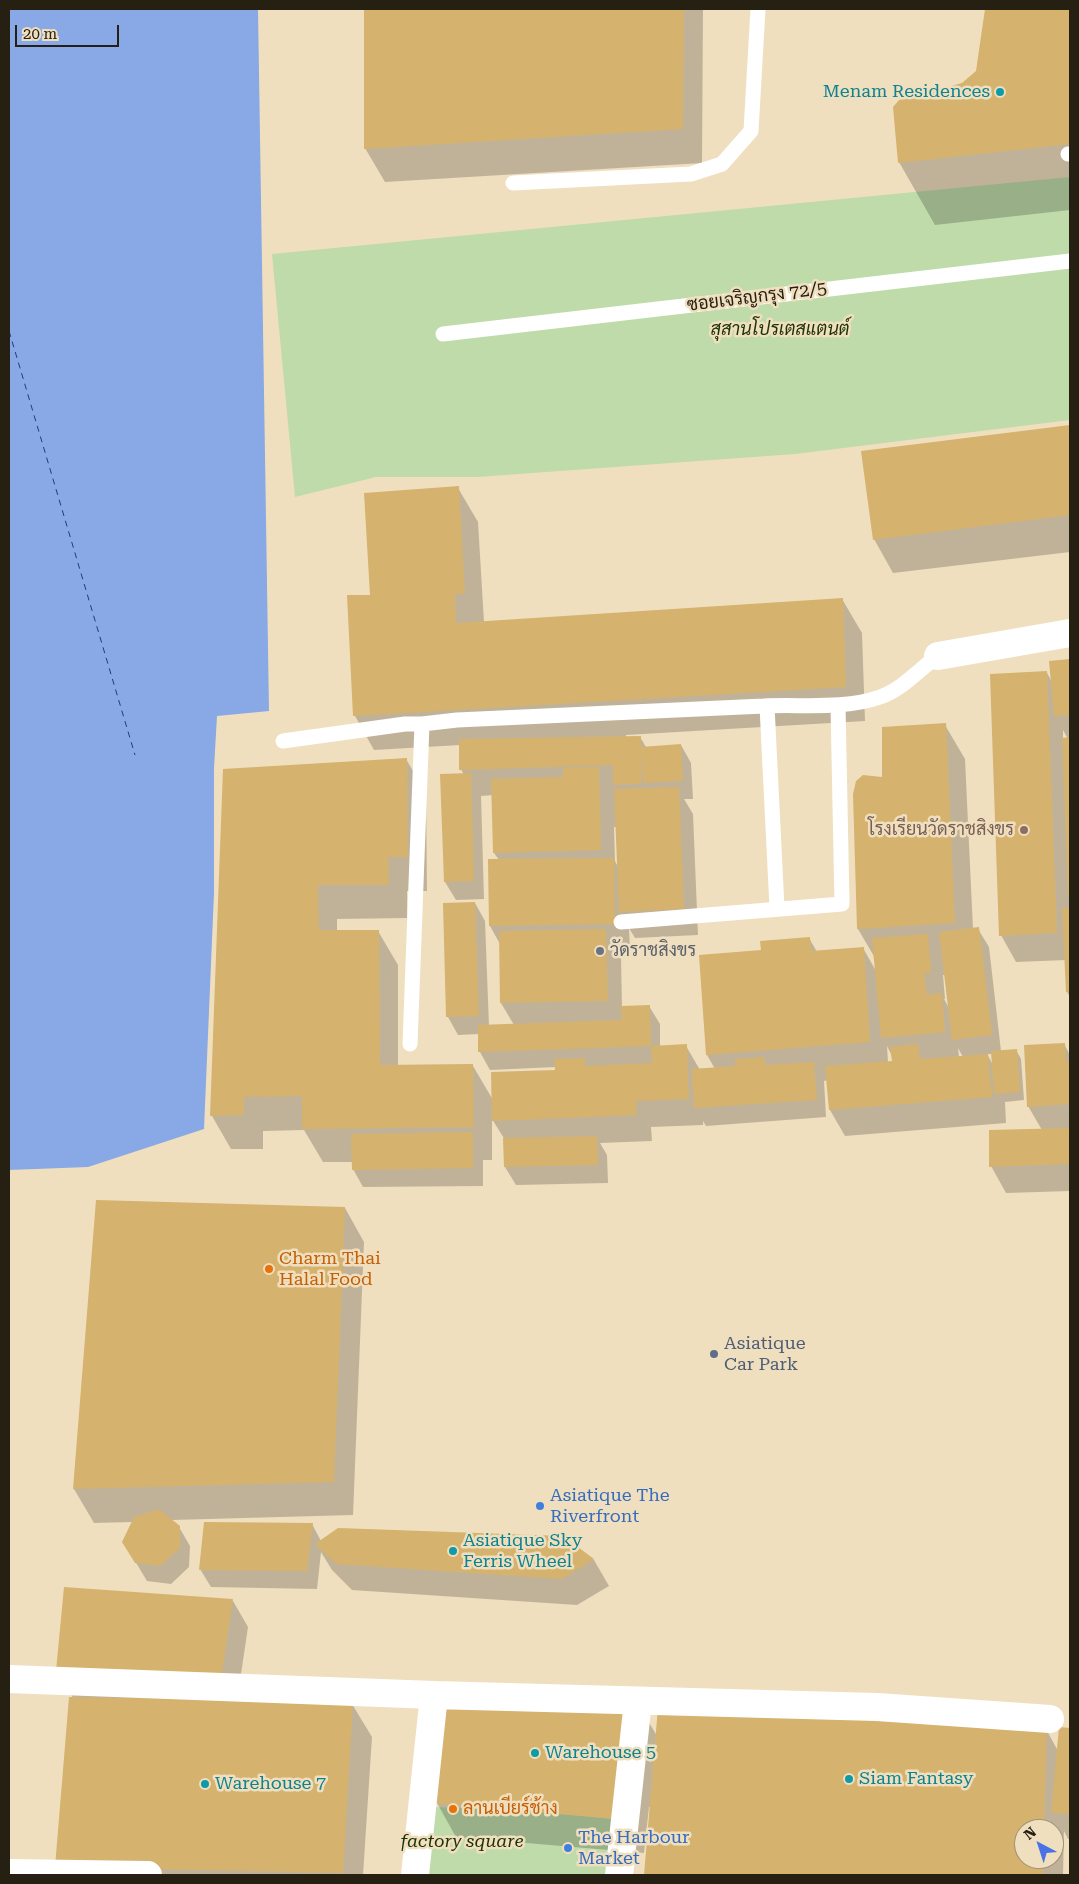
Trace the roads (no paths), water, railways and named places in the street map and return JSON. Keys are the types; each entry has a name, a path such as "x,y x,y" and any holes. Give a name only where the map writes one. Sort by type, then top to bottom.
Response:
{"street":[{"path":"938,656 1070,633"},
{"path":"9,1679 434,1696 877,1707 1050,1719"},
{"path":"415,1875 434,1696"},
{"path":"619,1875 638,1701"},
{"path":"9,1873 148,1875"}],"lane":[{"path":"513,183 691,174 722,164 751,131 758,9"},
{"name":"ซอยเจริญกรุง 72/5","path":"443,334 1070,261"},
{"path":"283,741 405,724 458,720 767,706 838,706 879,698 900,688 920,668 938,656"},
{"path":"767,706 777,908"},
{"path":"621,922 777,908 840,905 843,902 838,706"},
{"path":"410,1044 422,724"}],"water":[{"path":"9,9 258,9 269,711 217,716 214,768 214,893 204,1129 88,1167 9,1170"}],"place":[{"name":"Menam Residences","path":"1000,92"},
{"name":"โรงเรียนวัดราชสิงขร","path":"1024,830"},
{"name":"วัดราชสิงขร","path":"600,951"},
{"name":"Charm Thai Halal Food","path":"269,1269"},
{"name":"Asiatique Car Park","path":"714,1354"},
{"name":"Asiatique The Riverfront","path":"540,1506"},
{"name":"Asiatique Sky Ferris Wheel","path":"453,1551"},
{"name":"Warehouse 5","path":"535,1753"},
{"name":"Siam Fantasy","path":"849,1779"},
{"name":"Warehouse 7","path":"205,1784"},
{"name":"ลานเบียร์ช้าง","path":"453,1809"},
{"name":"The Harbour Market","path":"568,1848"}],"park label":[{"name":"สุสานโปรเตสแตนต์","path":"780,330"},
{"name":"factory square","path":"462,1842"}]}
